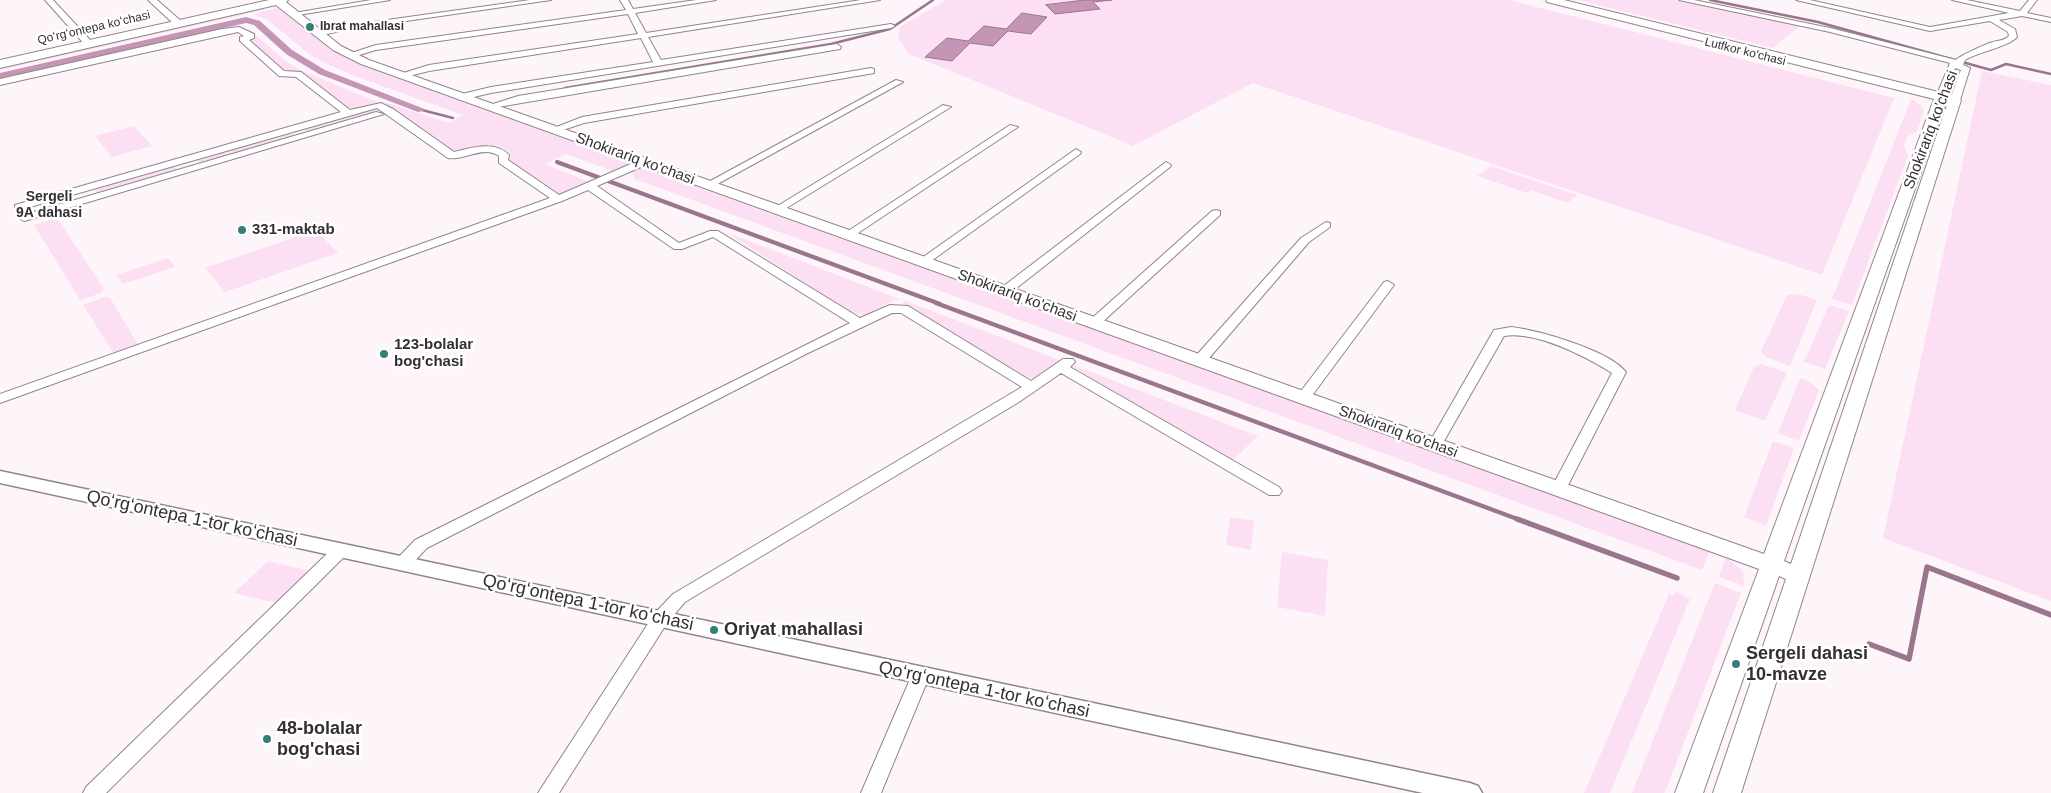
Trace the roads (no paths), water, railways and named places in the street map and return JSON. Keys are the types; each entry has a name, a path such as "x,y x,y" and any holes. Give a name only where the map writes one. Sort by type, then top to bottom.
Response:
{"main road":[{"name":"Lutfkor ko'chasi","path":"1536,0 1947,101"},
{"name":"Lutfkor ko'chasi","path":"1551,0 1947,101"},
{"name":"Qoʻrgʻontepa koʻchasi","path":"0,62 177,22 284,4"},
{"name":"Shokirariq ko'chasi","path":"284,4 322,33 353,53 405,74 1801,569"},
{"name":"Shokirariq ko'chasi","path":"466,96 498,104 644,162 712,183"},
{"name":"Shokirariq ko'chasi","path":"1689,793 1773,559 1947,101"},
{"name":"Shokirariq ko'chasi","path":"1727,793 1801,569 1947,101"}],"street":[{"path":"49,0 88,42"},
{"path":"152,0 177,22"},
{"path":"284,4 386,0"},
{"path":"322,33 548,0"},
{"path":"624,0 658,63"},
{"path":"353,53 712,0"},
{"path":"405,74 429,68 876,0"},
{"path":"1683,0 1830,30 1959,65 1966,56 2007,42 2013,37 2012,31 1991,18"},
{"path":"1800,0 1930,29 2022,14 2033,0"},
{"path":"1956,0 2051,20"},
{"path":"466,96 891,26"},
{"path":"0,82 222,31 239,29 251,36 243,39 282,74 298,74 348,113"},
{"path":"498,104 518,99 838,47"},
{"name":"Shokirariq ko'chasi","path":"1952,65 1966,68 1947,101 1952,65"},
{"path":"558,129 582,120 871,71"},
{"path":"712,183 898,82"},
{"path":"19,207 378,105 390,111 452,156 491,149 502,152 504,155 503,161 558,199"},
{"path":"780,207 946,107"},
{"path":"24,218 390,111"},
{"path":"851,233 1013,127"},
{"path":"927,260 1076,152"},
{"path":"0,399 558,199 595,185 644,162"},
{"path":"1008,288 1166,165"},
{"path":"595,185 678,247 718,232 858,323"},
{"path":"1098,320 1216,214"},
{"path":"1202,357 1305,240 1326,225"},
{"path":"1306,394 1388,285"},
{"path":"400,564 422,544 858,323 890,309 904,309 1032,387"},
{"path":"1438,441 1499,334 1512,331 1525,332 1550,340 1608,364 1619,372 1561,484"},
{"path":"548,793 661,618 679,598 1032,387 1065,365 1274,491"},
{"name":"Qoʻrgʻontepa 1-tor koʻchasi","path":"0,477 400,564 661,618 920,677 1470,793"},
{"path":"93,793 340,551"},
{"path":"871,793 920,677"}],"waterway":[{"path":"565,88 831,44 890,29 933,0"},
{"path":"1710,0 1818,22 1991,70 2006,64 2051,74"},
{"path":"0,76 246,20 257,23 289,52 322,72 422,110"},
{"path":"422,110 453,118"},
{"path":"557,162 940,304"},
{"path":"936,303 1520,520"},
{"path":"1517,519 1677,578"},
{"path":"1869,644 1909,659 1927,567 2051,615"}],"place":[{"name":"Ibrat mahallasi","path":"310,27"},
{"name":"331-maktab","path":"242,230"},
{"name":"123-bolalar bog'chasi","path":"384,354"},
{"name":"Oriyat mahallasi","path":"714,630"},
{"name":"Sergeli dahasi 10-mavze","path":"1736,664"},
{"name":"48-bolalar bog'chasi","path":"267,739"}],"district":[{"name":"Sergeli 9A dahasi","path":"49,206"}]}
